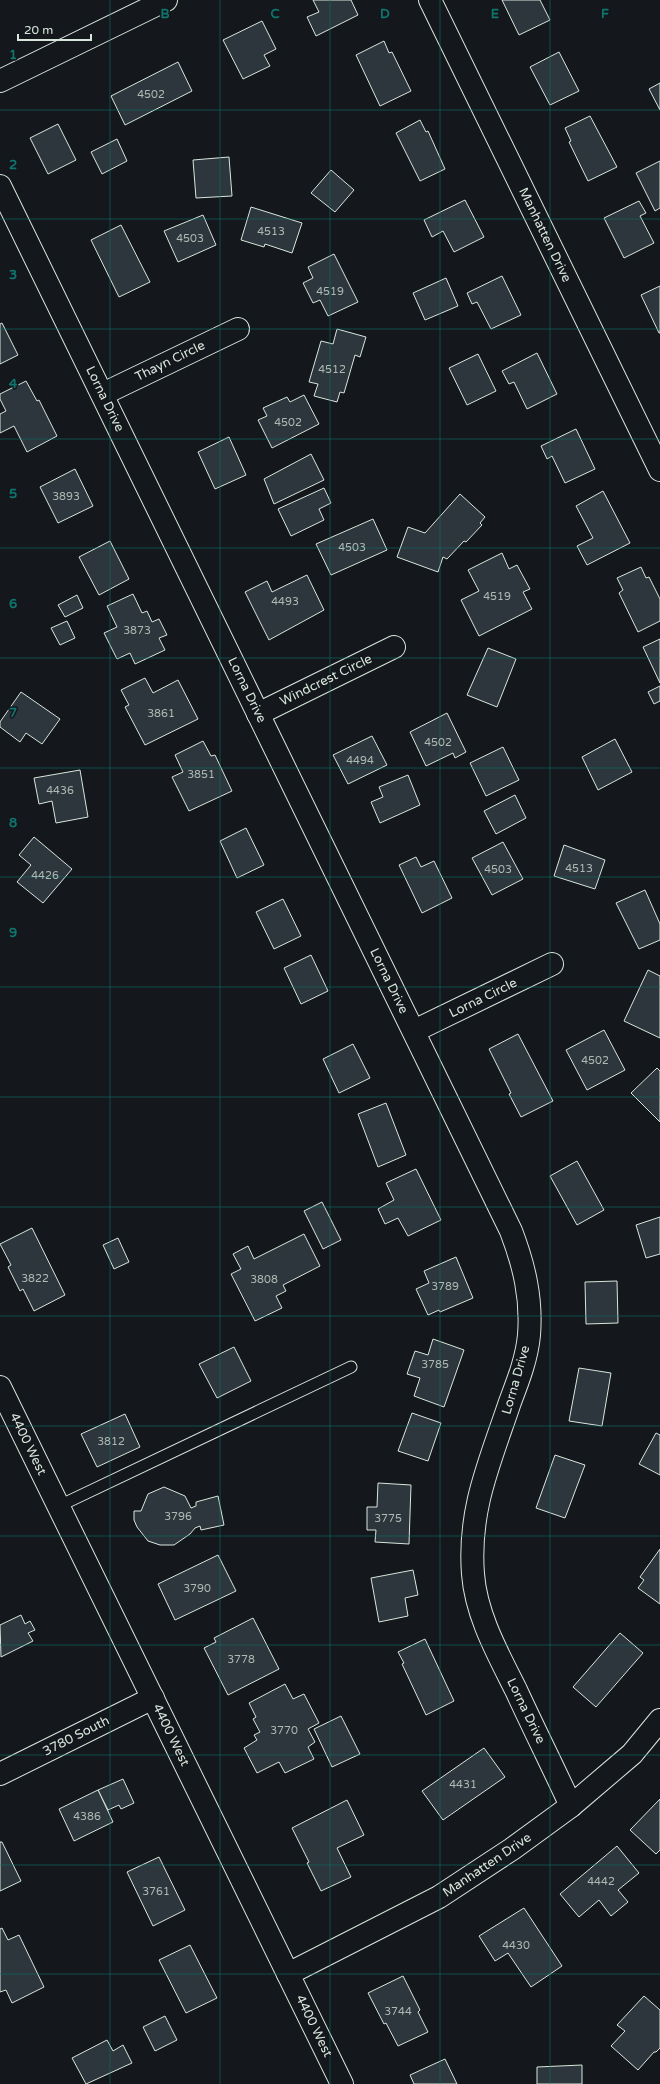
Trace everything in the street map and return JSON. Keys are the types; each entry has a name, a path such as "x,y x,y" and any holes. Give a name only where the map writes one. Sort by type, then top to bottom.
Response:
{"street":[{"path":"0,81 166,0"},
{"name":"Manhatten Drive","path":"430,0 660,470"},
{"name":"Lorna Drive","path":"0,186 512,1230 523,1263 529,1300 528,1336 520,1375 479,1495 473,1526 473,1574 479,1607 491,1639 571,1806"},
{"name":"Thayn Circle","path":"103,394 238,329"},
{"name":"Windcrest Circle","path":"258,714 394,647"},
{"name":"Lorna Circle","path":"414,1031 552,964"},
{"name":"4400 West","path":"0,1387 342,2084"},
{"name":"3780 South","path":"0,1774 153,1698"},
{"name":"Manhatten Drive","path":"288,1974 439,1897 512,1849 571,1806 632,1754 660,1720"}],"lane":[{"path":"59,1506 351,1367"}],"building":[{"path":"313,0 351,0 358,15 316,36 307,17 319,12"},
{"path":"502,0 540,0 550,20 519,35"},
{"path":"262,21 276,49 264,55 270,66 243,79 223,40"},
{"path":"384,41 389,53 392,52 411,91 380,106 356,55"},
{"path":"559,52 579,91 550,105 530,67"},
{"path":"178,62 192,91 125,125 111,96"},
{"path":"660,83 660,110 649,89"},
{"path":"590,116 617,167 588,181 569,142 571,141 565,128"},
{"path":"420,120 426,132 428,131 445,169 420,181 396,133"},
{"path":"58,124 76,160 48,174 30,138"},
{"path":"117,139 127,161 102,174 91,152"},
{"path":"229,157 232,196 196,198 193,160"},
{"path":"660,161 660,208 655,211 636,173"},
{"path":"331,170 354,190 335,212 311,193"},
{"path":"465,200 484,237 454,252 443,231 432,237 424,220"},
{"path":"639,201 646,213 640,216 654,243 624,258 604,218"},
{"path":"251,207 302,223 292,253 265,244 264,247 241,240"},
{"path":"203,215 216,245 178,262 164,231"},
{"path":"121,225 150,282 119,297 91,240"},
{"path":"334,254 358,302 328,316 320,300 313,303 303,283 313,278 308,267"},
{"path":"502,276 521,315 491,329 477,302 472,304 467,293"},
{"path":"446,278 458,306 425,320 413,293"},
{"path":"660,286 660,333 659,333 641,295"},
{"path":"2,323 18,355 0,364 0,324"},
{"path":"337,329 366,337 360,357 355,355 344,393 340,392 337,402 314,396 318,384 309,382 321,341 333,344"},
{"path":"537,353 557,394 527,409 514,382 509,384 502,371"},
{"path":"478,354 496,391 467,405 449,368"},
{"path":"26,381 37,401 39,400 57,436 27,452 14,426 0,433 0,414 6,411 0,399 0,394"},
{"path":"304,395 319,424 272,448 258,420 267,416 263,408 287,397 290,402"},
{"path":"576,429 595,469 565,483 552,456 547,459 541,446"},
{"path":"229,437 246,475 215,489 198,452"},
{"path":"311,454 324,480 274,504 264,479"},
{"path":"75,469 93,506 58,523 40,487"},
{"path":"324,488 331,503 319,509 324,520 291,536 278,509"},
{"path":"603,491 630,543 587,565 577,546 593,538 576,506"},
{"path":"460,494 485,517 480,523 482,525 466,542 464,541 447,559 443,557 438,572 397,557 408,527 425,533"},
{"path":"373,519 387,550 331,575 316,544"},
{"path":"110,541 129,579 99,595 79,557"},
{"path":"502,553 509,569 517,565 530,589 523,592 532,609 479,636 461,600 479,591 468,570"},
{"path":"641,567 646,578 649,577 660,599 660,621 638,632 619,593 623,590 617,578"},
{"path":"307,575 324,610 269,640 245,592 267,581 272,592"},
{"path":"133,594 142,613 147,611 152,622 159,619 167,635 159,638 165,650 135,664 130,653 117,659 104,633 117,627 107,606"},
{"path":"77,595 83,608 65,617 58,605"},
{"path":"67,621 75,638 60,645 51,628"},
{"path":"660,639 660,683 643,647"},
{"path":"488,648 516,659 497,707 467,695"},
{"path":"145,678 153,693 178,680 198,719 145,745 125,707 129,705 121,690"},
{"path":"660,686 660,701 654,704 648,692"},
{"path":"21,692 60,719 42,744 26,733 20,742 0,727 0,722"},
{"path":"447,713 466,752 455,758 453,753 426,766 410,732"},
{"path":"372,736 387,765 348,784 333,755"},
{"path":"615,739 632,772 598,790 582,757"},
{"path":"203,741 211,756 215,755 232,791 189,811 172,777 183,772 175,755"},
{"path":"503,747 519,780 486,796 470,763"},
{"path":"80,770 88,817 56,823 52,801 39,804 34,778"},
{"path":"408,775 420,805 380,823 371,802 383,797 379,787"},
{"path":"515,795 526,818 496,834 484,811"},
{"path":"246,828 264,865 237,878 220,841"},
{"path":"34,837 72,869 43,903 17,882 31,865 19,855"},
{"path":"503,842 523,879 492,895 472,858"},
{"path":"564,845 605,860 595,889 554,876"},
{"path":"416,857 421,867 434,861 452,898 422,913 399,865"},
{"path":"645,890 660,924 660,940 639,949 616,903"},
{"path":"283,899 301,936 274,949 256,912"},
{"path":"311,955 328,991 301,1004 284,968"},
{"path":"648,970 660,976 660,1038 624,1021"},
{"path":"604,1030 625,1070 587,1090 566,1050"},
{"path":"518,1034 553,1101 521,1117 489,1049"},
{"path":"353,1044 370,1078 339,1093 323,1059"},
{"path":"657,1068 660,1071 660,1122 631,1093"},
{"path":"386,1103 406,1155 378,1167 358,1114"},
{"path":"577,1161 604,1210 577,1225 550,1176"},
{"path":"416,1169 441,1220 408,1236 398,1218 385,1224 378,1209 394,1200 386,1183"},
{"path":"322,1202 341,1240 323,1249 304,1211"},
{"path":"660,1217 660,1254 646,1258 636,1225"},
{"path":"32,1228 65,1295 34,1311 23,1289 20,1291 8,1267 11,1265 0,1244"},
{"path":"304,1234 320,1266 283,1285 286,1291 276,1296 282,1308 255,1321 231,1274 241,1269 233,1254 248,1246 254,1259"},
{"path":"118,1238 129,1262 114,1269 103,1245"},
{"path":"456,1257 473,1298 440,1312 439,1310 428,1315 416,1289 429,1283 424,1271"},
{"path":"617,1281 618,1323 586,1324 585,1282"},
{"path":"433,1339 464,1350 444,1407 414,1396 420,1378 407,1374 415,1351 428,1355"},
{"path":"234,1347 251,1381 217,1398 199,1364"},
{"path":"579,1368 611,1373 602,1426 569,1421"},
{"path":"412,1413 441,1423 428,1461 398,1451"},
{"path":"125,1414 140,1447 97,1467 81,1434"},
{"path":"656,1433 660,1435 660,1475 639,1464"},
{"path":"555,1455 585,1465 565,1518 536,1508"},
{"path":"378,1483 411,1485 409,1544 375,1542 376,1530 367,1530 367,1507 377,1507"},
{"path":"164,1487 185,1496 191,1508 196,1506 196,1502 218,1496 224,1525 201,1530 200,1526 195,1528 190,1534 174,1545 160,1545 148,1541 137,1527 134,1520 134,1511 141,1511 148,1494"},
{"path":"660,1549 660,1604 638,1588 644,1580 640,1577"},
{"path":"218,1555 236,1591 175,1620 158,1584"},
{"path":"413,1570 418,1595 405,1598 408,1616 379,1622 371,1578"},
{"path":"21,1615 25,1624 30,1621 35,1630 28,1633 33,1641 1,1657 0,1625"},
{"path":"253,1618 279,1669 228,1695 204,1648 216,1642 214,1638"},
{"path":"620,1633 643,1653 596,1707 573,1687"},
{"path":"425,1639 454,1701 426,1715 402,1664 404,1663 398,1652"},
{"path":"285,1684 293,1699 304,1694 319,1723 308,1729 315,1742 308,1747 314,1759 285,1773 279,1762 257,1773 244,1748 257,1740 254,1735 260,1732 253,1719 256,1717 249,1703"},
{"path":"341,1716 360,1754 332,1767 314,1729"},
{"path":"484,1748 505,1777 443,1820 422,1791"},
{"path":"123,1779 134,1803 121,1809 119,1805 108,1810 98,1790"},
{"path":"98,1790 113,1822 74,1841 59,1809"},
{"path":"660,1799 660,1850 656,1854 630,1830"},
{"path":"347,1800 364,1835 337,1848 351,1877 321,1891 307,1863 309,1862 292,1828"},
{"path":"0,1842 2,1842 21,1881 0,1891"},
{"path":"617,1846 639,1873 618,1890 628,1902 611,1916 599,1900 579,1917 560,1894"},
{"path":"159,1857 185,1910 153,1926 127,1872"},
{"path":"524,1908 562,1966 531,1987 508,1953 495,1961 479,1936"},
{"path":"2,1928 8,1940 19,1935 44,1987 12,2003 6,1990 0,1992 0,1929"},
{"path":"190,1945 217,1998 186,2013 159,1960"},
{"path":"403,1976 420,2010 418,2012 428,2032 398,2046 386,2023 384,2024 368,1993"},
{"path":"644,1996 660,2010 660,2048 654,2052 638,2070 611,2046 625,2031 617,2025"},
{"path":"165,2016 177,2040 155,2051 143,2027"},
{"path":"107,2040 113,2051 123,2045 132,2063 86,2084 72,2058"},
{"path":"445,2059 457,2084 414,2084 410,2075"},
{"path":"582,2065 582,2084 537,2084 537,2067"}]}
